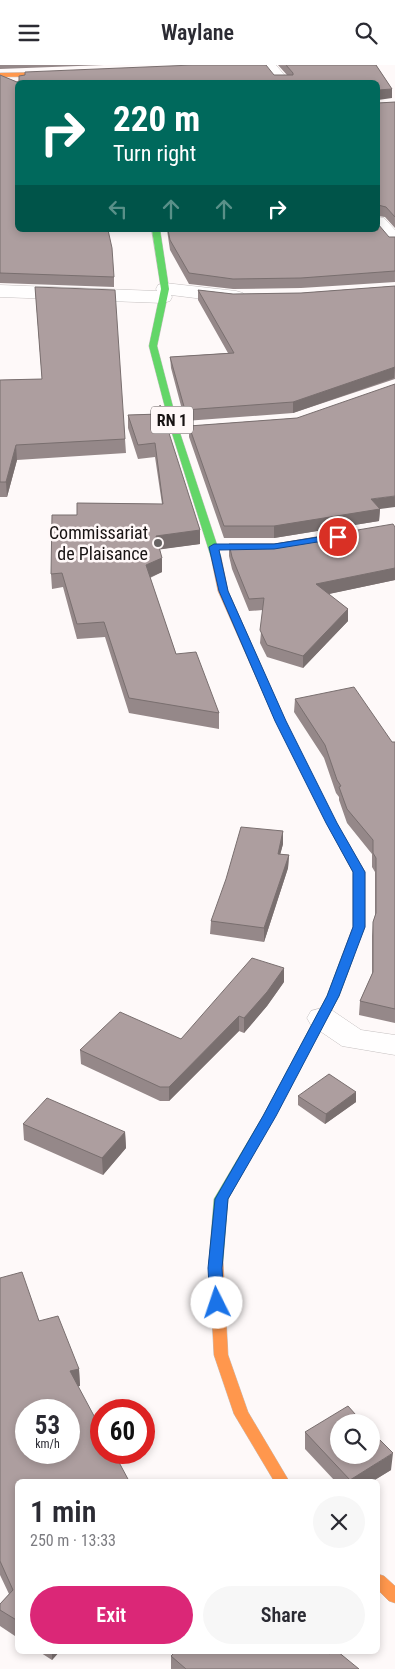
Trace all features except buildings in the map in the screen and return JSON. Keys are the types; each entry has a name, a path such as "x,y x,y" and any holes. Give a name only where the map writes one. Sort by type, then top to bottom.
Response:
{"main road":[{"path":"0,76 74,74"},
{"path":"0,76 15,84"},
{"name":"RN 1","path":"156,232 164,293 153,345 184,429 222,547 223,591 280,721 359,872 359,927 333,996 222,1199 215,1268 221,1355 241,1414 281,1479"},
{"path":"380,1583 395,1596"}],"street":[{"path":"268,65 281,80"},
{"path":"380,223 395,241"},
{"path":"0,291 164,293 252,297"},
{"path":"322,1018 353,1039 395,1045"}],"traffic: fast":[{"path":"156,232 165,289 153,346 175,430 216,557"},
{"path":"216,1261 221,1199 269,1116 333,996 348,956"}],"traffic: slow":[{"path":"0,75 62,74"},
{"path":"216,557 223,591 281,722 332,824 359,872 359,927 348,956"},
{"path":"216,1261 221,1355 241,1414 281,1479"},
{"path":"380,1583 395,1596"}],"place":[{"name":"Commissariat de Plaisance","path":"158,543"}],"route":[{"path":"217,1303 215,1268 222,1199 333,996 359,927 359,872 280,721 223,591 214,547 274,547 338,537"}]}
